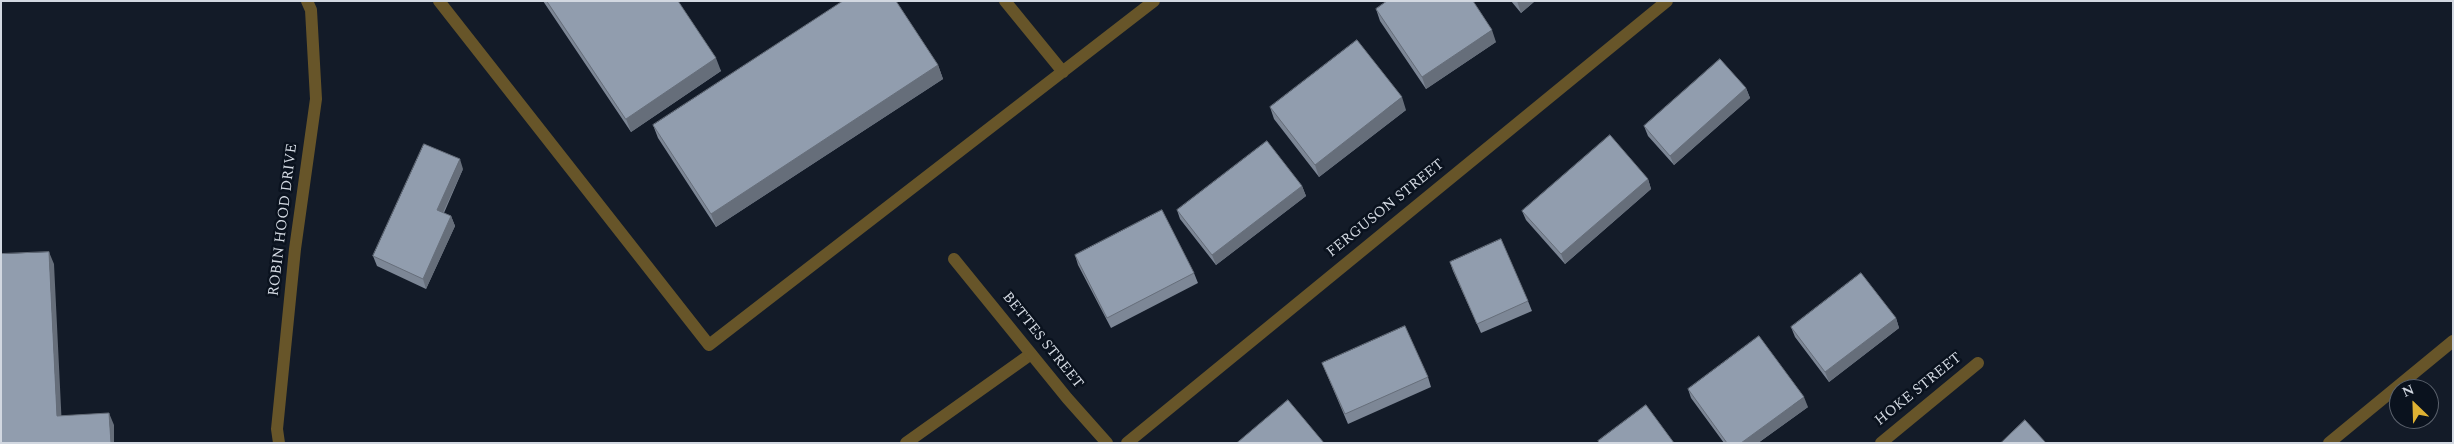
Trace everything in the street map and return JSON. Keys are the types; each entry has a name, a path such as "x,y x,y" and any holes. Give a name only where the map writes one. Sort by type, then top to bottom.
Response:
{"street":[{"name":"ROBIN HOOD DRIVE","path":"278,443 277,429 296,249 316,99 311,10 307,1"},
{"path":"440,1 709,345 1154,1"},
{"path":"1005,1 1062,72"},
{"name":"FERGUSON STREET","path":"1126,443 1667,1"},
{"name":"BETTES STREET","path":"954,259 1107,443"},
{"path":"2330,443 2453,341"},
{"path":"906,443 1032,354"},
{"name":"HOKE STREET","path":"1881,443 1978,363"}],"building":[{"path":"547,1 678,1 716,58 626,119"},
{"path":"843,1 896,1 938,65 711,214 653,125"},
{"path":"1387,1 1473,1 1492,30 1422,77 1376,9"},
{"path":"1357,40 1402,97 1315,165 1270,107"},
{"path":"1720,59 1746,88 1670,156 1644,126"},
{"path":"1610,135 1648,179 1561,254 1522,211"},
{"path":"1267,141 1302,186 1212,255 1177,210"},
{"path":"424,144 460,159 437,210 451,216 423,279 373,256"},
{"path":"1162,210 1194,273 1107,318 1075,255"},
{"path":"1501,239 1528,301 1477,324 1450,262"},
{"path":"49,252 57,416 109,413 111,443 1,443 1,254"},
{"path":"1861,273 1896,318 1825,372 1791,327"},
{"path":"1405,326 1428,377 1345,414 1322,363"},
{"path":"1759,336 1804,397 1741,443 1727,443 1688,389"},
{"path":"1288,400 1324,443 1237,443"},
{"path":"1646,405 1674,443 1600,443 1598,441"},
{"path":"2025,420 2046,443 2001,443"}]}
